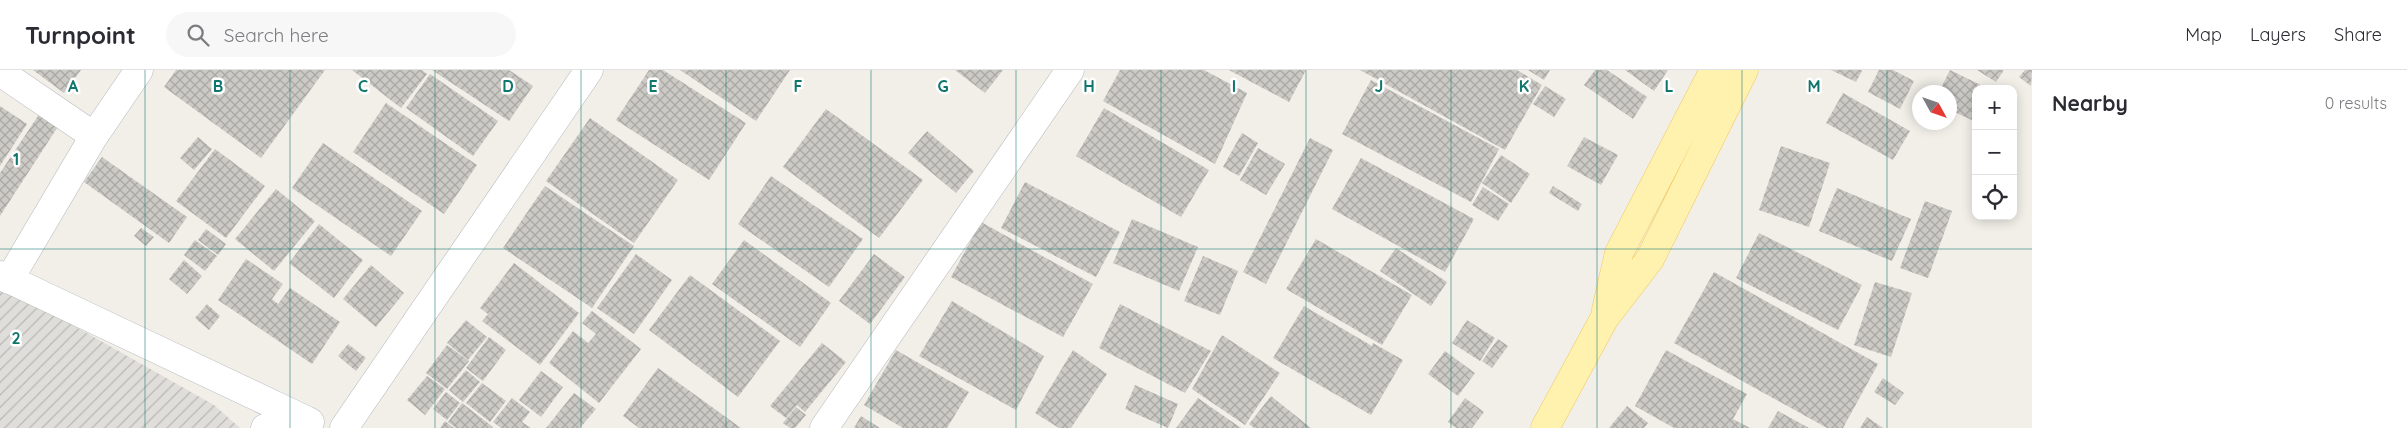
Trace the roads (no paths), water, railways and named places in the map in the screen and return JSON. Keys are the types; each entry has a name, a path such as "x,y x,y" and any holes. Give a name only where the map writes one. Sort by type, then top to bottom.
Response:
{"main road":[{"path":"1604,318 1619,253 1714,70"},
{"path":"1545,428 1604,318 1650,259 1744,70"}],"street":[{"path":"139,70 94,136 4,278 314,424"},
{"path":"344,428 590,70"},
{"path":"824,428 1070,70"},
{"path":"0,72 94,136"},
{"path":"265,428 314,424"}]}
